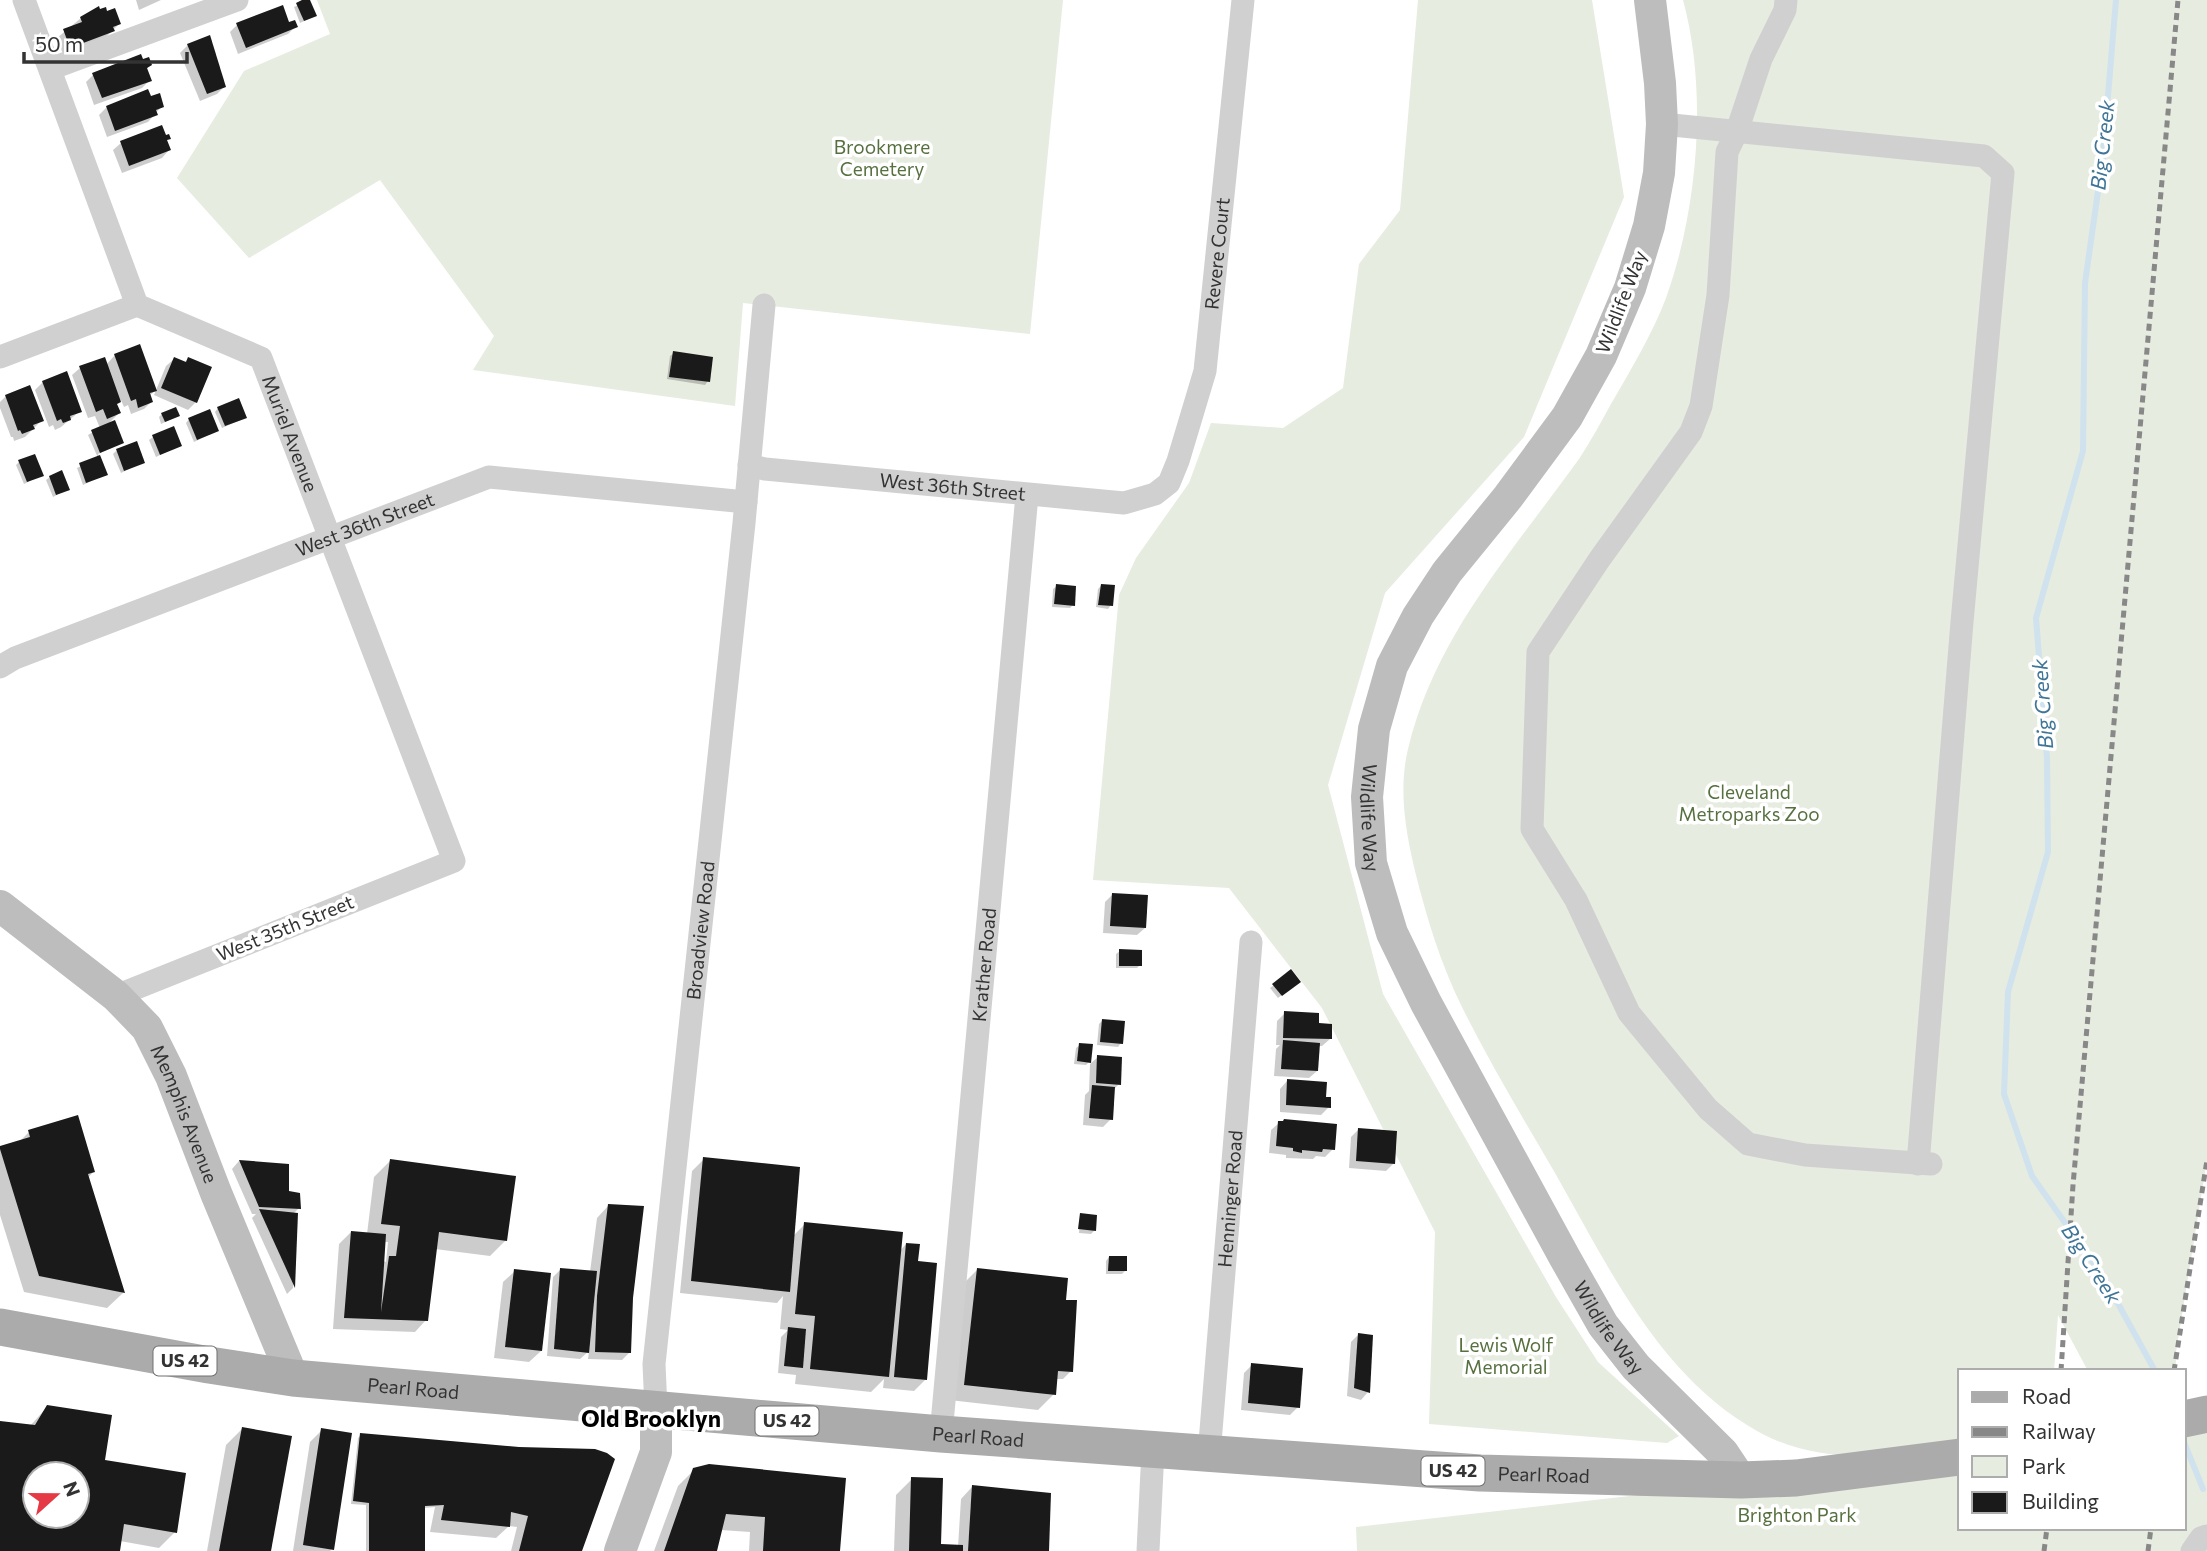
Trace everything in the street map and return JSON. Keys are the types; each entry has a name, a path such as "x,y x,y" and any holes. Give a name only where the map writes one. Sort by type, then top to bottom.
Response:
{"main road":[{"name":"Pearl Road","path":"0,1327 293,1378 1209,1455 1480,1473 1741,1480 1796,1478 1958,1457"},
{"path":"2186,1419 2207,1415"}],"street":[{"path":"0,358 137,305 24,0"},
{"path":"50,69 237,0"},
{"name":"Revere Court","path":"1155,494 1169,483 1178,461 1205,371 1243,0"},
{"name":"Wildlife Way","path":"1650,0 1658,58 1662,124 1659,173 1649,226 1630,288 1601,356 1567,416 1508,497 1447,572 1418,616 1392,666 1374,729 1367,797 1371,863 1392,933 1426,1003 1603,1325 1636,1367 1723,1453 1741,1480"},
{"path":"1662,124 1737,131 1984,156 2003,173 1965,594 1924,1164 1805,1155 1748,1144 1708,1109 1629,1013 1576,900 1532,830 1538,652 1599,560 1691,432 1701,407 1718,295 1727,152 1737,131 1761,59 1785,10 1786,0"},
{"name":"Muriel Avenue","path":"137,305 261,358 454,860"},
{"name":"Broadview Road","path":"620,1551 656,1452 654,1364 746,502 764,305"},
{"name":"West 36th Street","path":"749,465 765,469 1124,503 1155,494"},
{"name":"West 36th Street","path":"0,667 15,658 489,477 746,502"},
{"name":"Krather Road","path":"941,1434 1027,495"},
{"name":"West 35th Street","path":"116,996 454,860"},
{"name":"Memphis Avenue","path":"0,905 116,996 147,1028 171,1076 216,1193 293,1378"},
{"name":"Henninger Road","path":"1209,1455 1251,942"},
{"path":"1148,1551 1153,1450"}],"green space":[{"name":"Brookmere Cemetery","path":"317,0 1063,0 1030,334 743,303 735,406 473,370 494,336 380,180 249,258 177,178 244,71 330,34"},
{"name":"Lewis Wolf Memorial","path":"1418,0 1592,0 1624,197 1524,437 1385,593 1328,785 1383,994 1556,1297 1598,1362 1679,1436 1667,1443 1429,1424 1435,1232 1322,1008 1229,888 1093,880 1119,595 1136,558 1189,483 1211,423 1283,428 1343,388 1359,264 1400,210"},
{"name":"Cleveland Metroparks Zoo","path":"1683,0 2207,0 2207,1160 2176,1352 2176,1369 2087,1369 2058,1315 2054,1369 1958,1369 1958,1446 1877,1455 1825,1453 1799,1448 1773,1439 1747,1425 1714,1402 1686,1374 1636,1312 1614,1278 1472,1026 1447,974 1435,941 1409,844 1404,812 1405,765 1420,708 1437,669 1479,596 1588,445 1641,352 1666,298 1686,227 1696,150 1697,111 1691,35"},
{"name":"Brighton Park","path":"2207,1414 2207,1551 1357,1551 1356,1527 1958,1457 1958,1530 2186,1530 2186,1419"}],"building":[{"path":"310,0 317,16 304,21 296,3"},
{"path":"283,5 289,22 295,20 298,27 246,48 236,23"},
{"path":"99,6 100,9 106,7 107,11 115,8 121,24 113,27 115,31 70,48 63,29 82,22 80,17"},
{"path":"210,35 226,87 207,94 187,44"},
{"path":"141,54 143,59 149,57 152,65 147,68 152,81 102,98 92,73"},
{"path":"148,89 151,96 160,93 164,107 156,110 158,115 115,131 106,106"},
{"path":"162,125 171,139 167,140 171,150 129,166 120,141"},
{"path":"140,344 157,391 150,393 153,402 138,408 136,399 131,401 114,354"},
{"path":"673,351 713,357 710,382 669,377"},
{"path":"105,357 121,402 117,404 121,413 107,419 103,409 96,412 79,366"},
{"path":"174,357 186,362 188,357 212,367 197,403 161,388"},
{"path":"67,371 82,412 70,416 71,420 63,423 61,419 57,421 42,381"},
{"path":"30,385 44,421 33,425 35,429 22,434 18,431 5,395"},
{"path":"239,398 247,418 225,426 217,407"},
{"path":"176,407 180,416 165,422 161,413"},
{"path":"210,409 219,431 197,440 188,418"},
{"path":"115,420 124,443 100,453 91,430"},
{"path":"174,426 182,446 160,455 152,435"},
{"path":"137,441 145,463 124,471 116,449"},
{"path":"35,454 44,476 27,482 18,460"},
{"path":"100,455 108,475 86,483 79,463"},
{"path":"62,470 70,490 56,495 49,476"},
{"path":"1056,584 1076,586 1075,606 1054,604"},
{"path":"1101,584 1115,585 1113,606 1098,605"},
{"path":"1112,893 1148,895 1146,928 1110,926"},
{"path":"1119,949 1142,950 1142,966 1119,966"},
{"path":"1291,969 1301,982 1282,996 1272,984"},
{"path":"1284,1011 1319,1013 1319,1023 1332,1024 1332,1039 1283,1038"},
{"path":"1102,1019 1125,1021 1123,1044 1100,1042"},
{"path":"1283,1040 1320,1043 1318,1071 1281,1069"},
{"path":"1079,1043 1093,1044 1091,1063 1077,1061"},
{"path":"1097,1055 1122,1057 1121,1085 1096,1083"},
{"path":"1287,1079 1327,1082 1326,1097 1331,1097 1331,1108 1286,1105"},
{"path":"1092,1085 1115,1087 1113,1120 1089,1118"},
{"path":"78,1115 95,1172 88,1174 125,1293 39,1276 0,1149 0,1146 30,1137 28,1130"},
{"path":"1284,1119 1337,1124 1335,1150 1302,1150 1302,1153 1293,1151 1293,1148 1276,1146 1278,1121"},
{"path":"1358,1128 1397,1131 1395,1164 1356,1161"},
{"path":"703,1157 800,1167 790,1292 691,1281"},
{"path":"390,1159 516,1176 507,1241 439,1232 428,1321 344,1318 351,1231 386,1234 381,1312 389,1256 396,1256 400,1226 381,1224"},
{"path":"239,1160 289,1164 289,1191 300,1193 301,1209 259,1207"},
{"path":"608,1204 644,1206 633,1298 631,1353 595,1352 597,1296"},
{"path":"259,1209 298,1213 295,1288"},
{"path":"1080,1213 1097,1215 1096,1231 1078,1229"},
{"path":"804,1222 903,1232 889,1377 810,1369 815,1316 795,1314"},
{"path":"906,1243 920,1244 918,1261 937,1263 927,1380 894,1377"},
{"path":"1109,1256 1127,1256 1127,1271 1108,1271"},
{"path":"560,1268 597,1271 589,1353 554,1349"},
{"path":"977,1268 1068,1278 1066,1300 1077,1300 1073,1372 1058,1371 1056,1395 964,1385"},
{"path":"514,1269 551,1273 542,1351 505,1347"},
{"path":"788,1327 806,1329 803,1368 784,1366"},
{"path":"1358,1333 1373,1335 1370,1393 1354,1388"},
{"path":"1251,1363 1303,1368 1300,1408 1248,1403"},
{"path":"47,1405 112,1415 105,1460 186,1473 177,1533 124,1524 120,1551 0,1551 0,1421 35,1425"},
{"path":"242,1427 292,1436 271,1551 219,1551"},
{"path":"321,1428 352,1433 334,1550 303,1545"},
{"path":"360,1433 519,1447 595,1449 615,1459 582,1551 519,1551 528,1516 511,1512 510,1527 441,1520 444,1505 425,1506 425,1551 369,1551 369,1503 353,1501"},
{"path":"709,1464 846,1478 840,1551 763,1551 765,1517 726,1514 717,1551 664,1551 693,1468"},
{"path":"911,1477 943,1478 941,1544 963,1545 963,1551 909,1551"},
{"path":"972,1485 1051,1493 1049,1551 968,1551"}],"waterway":[{"name":"Big Creek","path":"2116,0 2103,156 2085,283 2083,451 2036,618 2047,758 2048,852 2008,992 2004,1094 2032,1176 2104,1278 2154,1369"},
{"name":"Big Creek","path":"2186,1447 2203,1489"}],"railway":[{"path":"2061,1369 2073,1185 2178,0"},
{"path":"2174,1369 2207,1160"},
{"path":"2044,1551 2047,1530"},
{"path":"2148,1551 2151,1530"}],"district":[{"name":"Old Brooklyn","path":"651,1419"}]}
